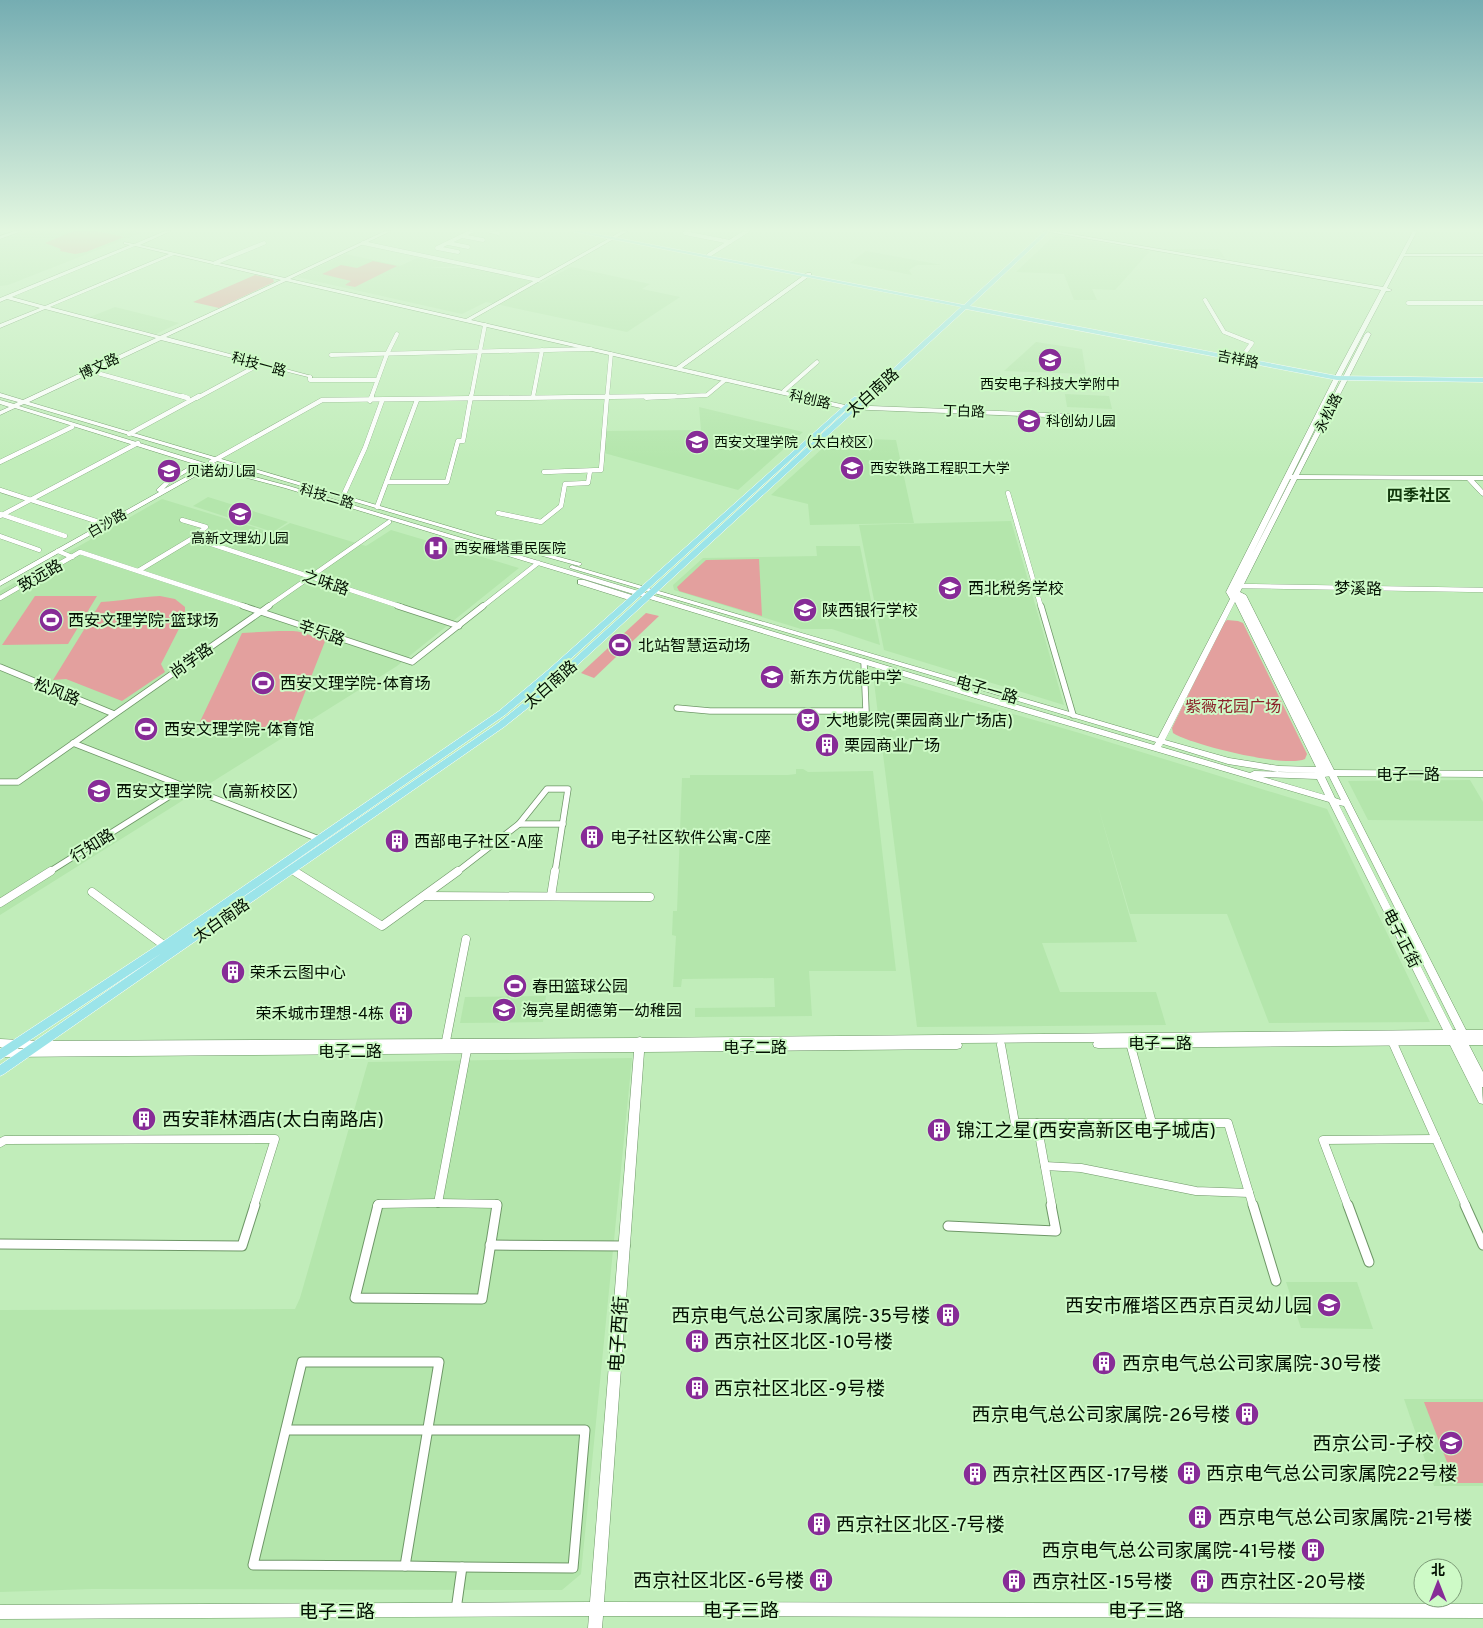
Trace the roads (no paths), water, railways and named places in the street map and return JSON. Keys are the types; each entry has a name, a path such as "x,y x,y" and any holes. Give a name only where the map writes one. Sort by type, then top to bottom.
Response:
{"main road":[{"name":"太白南路","path":"23,1041 165,946 502,713 644,592 849,406 965,307"},
{"name":"吉祥路","path":"971,307 1242,357 1338,377"},
{"path":"0,326 45,308"},
{"name":"吉祥路","path":"1075,326 1338,377 1483,379"},
{"name":"科技二路","path":"16,405 135,445 207,465"},
{"name":"太白南路","path":"0,1071 501,725 545,690 644,592"},
{"name":"电子一路","path":"1238,773 1321,773"}],"street":[{"name":"科技一路","path":"42,307 310,378"},
{"name":"博文路","path":"0,412 227,307"},
{"name":"科创路","path":"408,307 849,406"},
{"path":"465,320 488,307"},
{"path":"679,368 764,307"},
{"path":"1209,307 1224,332 1252,344 1242,357"},
{"name":"永松路","path":"1156,749 1338,377 1378,307"},
{"name":"永松路","path":"1290,477 1346,378 1380,307"},
{"name":"科创路","path":"465,320 725,380 849,406"},
{"path":"388,482 447,482 458,441 463,442 486,325"},
{"path":"370,401 387,354 397,334"},
{"path":"331,355 591,349"},
{"path":"533,397 542,350"},
{"path":"544,472 601,470 611,354"},
{"path":"784,391 817,362"},
{"path":"130,434 260,364"},
{"path":"90,371 188,398"},
{"path":"310,378 310,380 377,380"},
{"path":"207,465 322,400 471,400 533,397 606,398 707,395 725,380"},
{"path":"0,398 72,427 207,465 343,496 547,556 644,592"},
{"path":"377,507 388,482 417,400"},
{"path":"343,496 365,448 382,401"},
{"path":"0,406 16,405 130,434 258,486 292,493 536,565"},
{"name":"科技二路","path":"16,405 207,465 543,560 644,592"},
{"name":"丁白路","path":"849,406 1072,416"},
{"path":"0,462 72,427"},
{"path":"1,515 135,445"},
{"name":"科技二路","path":"207,465 287,487 536,565 644,592"},
{"name":"白沙路","path":"0,582 207,465"},
{"path":"498,514 541,522 561,506 565,484 588,483 590,470"},
{"path":"1290,477 1483,478"},
{"path":"1469,478 1483,494"},
{"path":"0,490 102,523"},
{"name":"白沙路","path":"0,582 58,552 159,492"},
{"path":"1008,493 1073,715"},
{"path":"1,515 66,536"},
{"path":"138,571 193,538 206,527 182,520"},
{"name":"尚学路","path":"0,782 18,782 389,522"},
{"path":"0,536 39,550"},
{"name":"之味路","path":"193,538 459,626"},
{"path":"58,552 72,557"},
{"name":"辛乐路","path":"80,552 412,662 536,565"},
{"name":"致远路","path":"0,598 80,552"},
{"name":"梦溪路","path":"1234,591 1483,590"},
{"path":"1234,591 1321,773"},
{"path":"1234,591 1242,595 1332,773"},
{"name":"电子一路","path":"644,592 864,662 1346,804"},
{"name":"电子一路","path":"644,592 1160,741 1254,766 1321,773 1483,774"},
{"path":"677,708 710,711 866,711 864,662"},
{"name":"松风路","path":"0,667 114,714"},
{"path":"73,743 319,839"},
{"name":"电子正街","path":"1321,773 1332,800 1457,1037 1483,1082"},
{"name":"电子正街","path":"1332,773 1457,1037 1483,1100"},
{"name":"行知路","path":"0,903 184,787"},
{"path":"293,870 382,926 425,896 519,824 547,789 568,789 551,896"},
{"path":"519,824 563,824"},
{"path":"92,892 165,946"},
{"path":"425,896 650,897"},
{"path":"445,1047 466,939"},
{"name":"电子二路","path":"23,1041 38,1045 445,1047 467,1050 640,1044 1392,1041 1483,1034"},
{"name":"电子二路","path":"1,1051 27,1053 640,1044 1457,1037 1483,1041"},
{"path":"0,1038 23,1041"},
{"path":"1,1051 23,1041"},
{"path":"1392,1041 1483,1245"},
{"path":"1130,1043 1152,1123"},
{"name":"电子西街","path":"596,1628 640,1044"},
{"path":"1001,1044 1015,1123 1228,1123 1276,1281"},
{"path":"438,1203 467,1050"},
{"path":"948,1226 1056,1231 1037,1123"},
{"path":"0,1143 5,1140 275,1139 242,1246 0,1244"},
{"path":"1369,1262 1323,1140 1436,1139"},
{"path":"1045,1166 1081,1168 1196,1191 1249,1193"},
{"path":"438,1203 497,1204 482,1299 355,1298 378,1204 438,1203"},
{"path":"490,1245 625,1246"},
{"path":"286,1430 428,1430 585,1430 574,1568 462,1568 253,1565 302,1362 439,1362 428,1430 405,1567"},
{"path":"456,1610 462,1568"},
{"name":"电子三路","path":"0,1612 597,1609 1483,1611"}],"place":[{"name":"西安电子科技大学附中","path":"1050,360"},
{"name":"科创幼儿园","path":"1029,421"},
{"name":"西安文理学院（太白校区）","path":"697,442"},
{"name":"西安铁路工程职工大学","path":"852,468"},
{"name":"贝诺幼儿园","path":"169,471"},
{"name":"高新文理幼儿园","path":"240,514"},
{"name":"西安雁塔重民医院","path":"436,548"},
{"name":"西北税务学校","path":"950,588"},
{"name":"陕西银行学校","path":"805,610"},
{"name":"西安文理学院-篮球场","path":"51,620"},
{"name":"北站智慧运动场","path":"620,645"},
{"name":"新东方优能中学","path":"772,677"},
{"name":"西安文理学院-体育场","path":"263,683"},
{"name":"大地影院(栗园商业广场店)","path":"808,720"},
{"name":"西安文理学院-体育馆","path":"146,729"},
{"name":"栗园商业广场","path":"827,745"},
{"name":"西安文理学院（高新校区）","path":"99,791"},
{"name":"电子社区软件公寓-C座","path":"592,837"},
{"name":"西部电子社区-A座","path":"397,841"},
{"name":"荣禾云图中心","path":"233,972"},
{"name":"春田篮球公园","path":"515,986"},
{"name":"海亮星朗德第一幼稚园","path":"504,1010"},
{"name":"荣禾·城市理想-4栋","path":"401,1013"},
{"name":"西安菲林酒店(太白南路店)","path":"144,1119"},
{"name":"锦江之星(西安高新区电子城店)","path":"939,1130"},
{"name":"西安市雁塔区西京百灵幼儿园","path":"1329,1305"},
{"name":"西京电气总公司家属院-35号楼","path":"948,1315"},
{"name":"西京社区北区-10号楼","path":"697,1341"},
{"name":"西京电气总公司家属院-30号楼","path":"1104,1363"},
{"name":"西京社区北区-9号楼","path":"697,1388"},
{"name":"西京电气总公司家属院-26号楼","path":"1247,1414"},
{"name":"西京公司-子校","path":"1451,1443"},
{"name":"西京电气总公司家属院22号楼","path":"1189,1473"},
{"name":"西京社区西区-17号楼","path":"975,1474"},
{"name":"西京电气总公司家属院-21号楼","path":"1200,1517"},
{"name":"西京社区北区-7号楼","path":"819,1524"},
{"name":"西京电气总公司家属院-41号楼","path":"1313,1550"},
{"name":"西京社区北区-6号楼","path":"821,1580"},
{"name":"西京社区-15号楼","path":"1014,1581"},
{"name":"西京社区-20号楼","path":"1202,1581"}],"district":[{"name":"四季社区","path":"1419,495"}],"park label":[{"name":"紫薇花园广场","path":"1233,706"}]}
